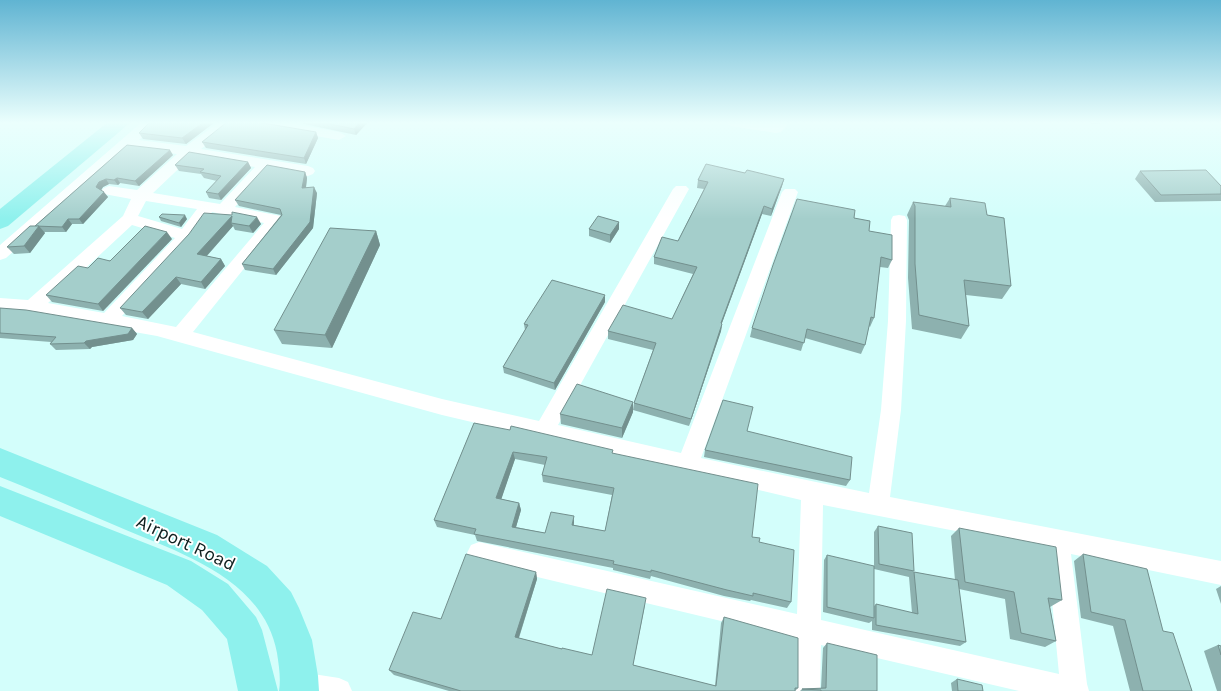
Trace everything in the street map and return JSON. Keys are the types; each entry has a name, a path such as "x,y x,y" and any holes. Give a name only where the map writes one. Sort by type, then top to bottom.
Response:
{"main road":[{"path":"0,202 56,154"},
{"path":"0,221 93,154"},
{"name":"Airport Road","path":"0,462 205,548 235,563 266,588 283,614 294,642 300,688"},
{"name":"Airport Road","path":"0,501 179,573 215,597 243,630 258,691"}],"street":[{"path":"0,254 101,154"},
{"path":"32,307 129,219 141,195 185,154"},
{"path":"208,154 308,171"},
{"path":"108,320 186,236 266,164"},
{"path":"544,431 682,188"},
{"path":"109,191 216,207 275,220 180,335"},
{"path":"688,464 790,192"},
{"path":"129,219 186,236"},
{"path":"878,505 891,410 895,360 899,220"},
{"path":"0,305 32,307 157,328 442,407 812,493 1221,573"},
{"path":"807,691 812,493"},
{"path":"479,553 1075,691 1058,540"},
{"path":"300,688 339,691"}],"building":[{"path":"116,154 165,154 135,181 117,178 99,182 96,187 104,192 79,219 68,219 62,227 35,226"},
{"path":"187,154 202,154 248,162 218,194 206,192 221,176 200,172 204,169 175,165"},
{"path":"280,154 306,154 304,158"},
{"path":"706,164 745,173 747,170 784,179 772,209 764,206 721,323 691,419 634,403 656,343 608,331 623,305 672,319 697,267 654,257 662,237 678,241 708,182 698,180"},
{"path":"267,165 305,172 302,188 314,187 310,222 273,269 242,264 282,215 280,209 235,200"},
{"path":"1206,170 1221,186 1221,194 1161,195 1140,171"},
{"path":"950,198 985,203 987,215 1004,218 1011,286 964,280 969,326 919,315 915,264 915,206 913,202 951,207"},
{"path":"797,199 855,210 854,218 870,221 869,231 892,235 892,260 881,257 874,318 871,317 865,345 807,329 804,343 752,328"},
{"path":"232,212 257,217 249,226 231,223 232,216 197,254 221,259 201,282 176,277 142,312 120,308 189,234 204,213 232,215"},
{"path":"162,214 185,215 179,223 159,217"},
{"path":"598,216 619,222 610,235 589,229"},
{"path":"30,226 39,226 24,246 7,247"},
{"path":"145,226 167,232 98,304 46,295 78,266 88,268 98,258 110,261"},
{"path":"330,228 376,231 325,335 274,330"},
{"path":"552,280 605,295 554,383 503,367 528,325 524,324"},
{"path":"0,308 26,310 132,328 128,334 86,341 84,343 50,344 56,337 0,333"},
{"path":"577,384 633,402 622,428 560,414"},
{"path":"723,400 753,407 747,431 852,457 850,480 705,450"},
{"path":"474,423 510,430 511,426 613,450 612,453 758,484 752,537 760,538 759,542 794,550 791,602 753,593 753,596 651,570 651,572 613,564 614,561 474,534 476,529 434,520","holes":["513,452 547,457 542,475 614,488 605,531 572,525 574,516 551,512 545,533 512,527 519,503 496,498"]},
{"path":"878,526 912,533 914,571 879,564"},
{"path":"959,528 1056,547 1062,600 1048,598 1056,641 1021,633 1014,592 965,582"},
{"path":"466,554 536,572 515,637 592,655 607,589 646,598 633,665 716,686 724,617 798,638 798,688 795,688 795,691 461,691 389,670 413,612 441,619"},
{"path":"1083,554 1147,569 1163,631 1173,633 1192,691 1143,691 1125,620 1091,612"},
{"path":"827,555 874,566 874,618 827,607"},
{"path":"914,572 958,580 966,642 876,625 876,604 918,614"},
{"path":"827,643 877,655 877,691 802,689 826,688"},
{"path":"957,679 982,685 983,691 958,691"}]}
